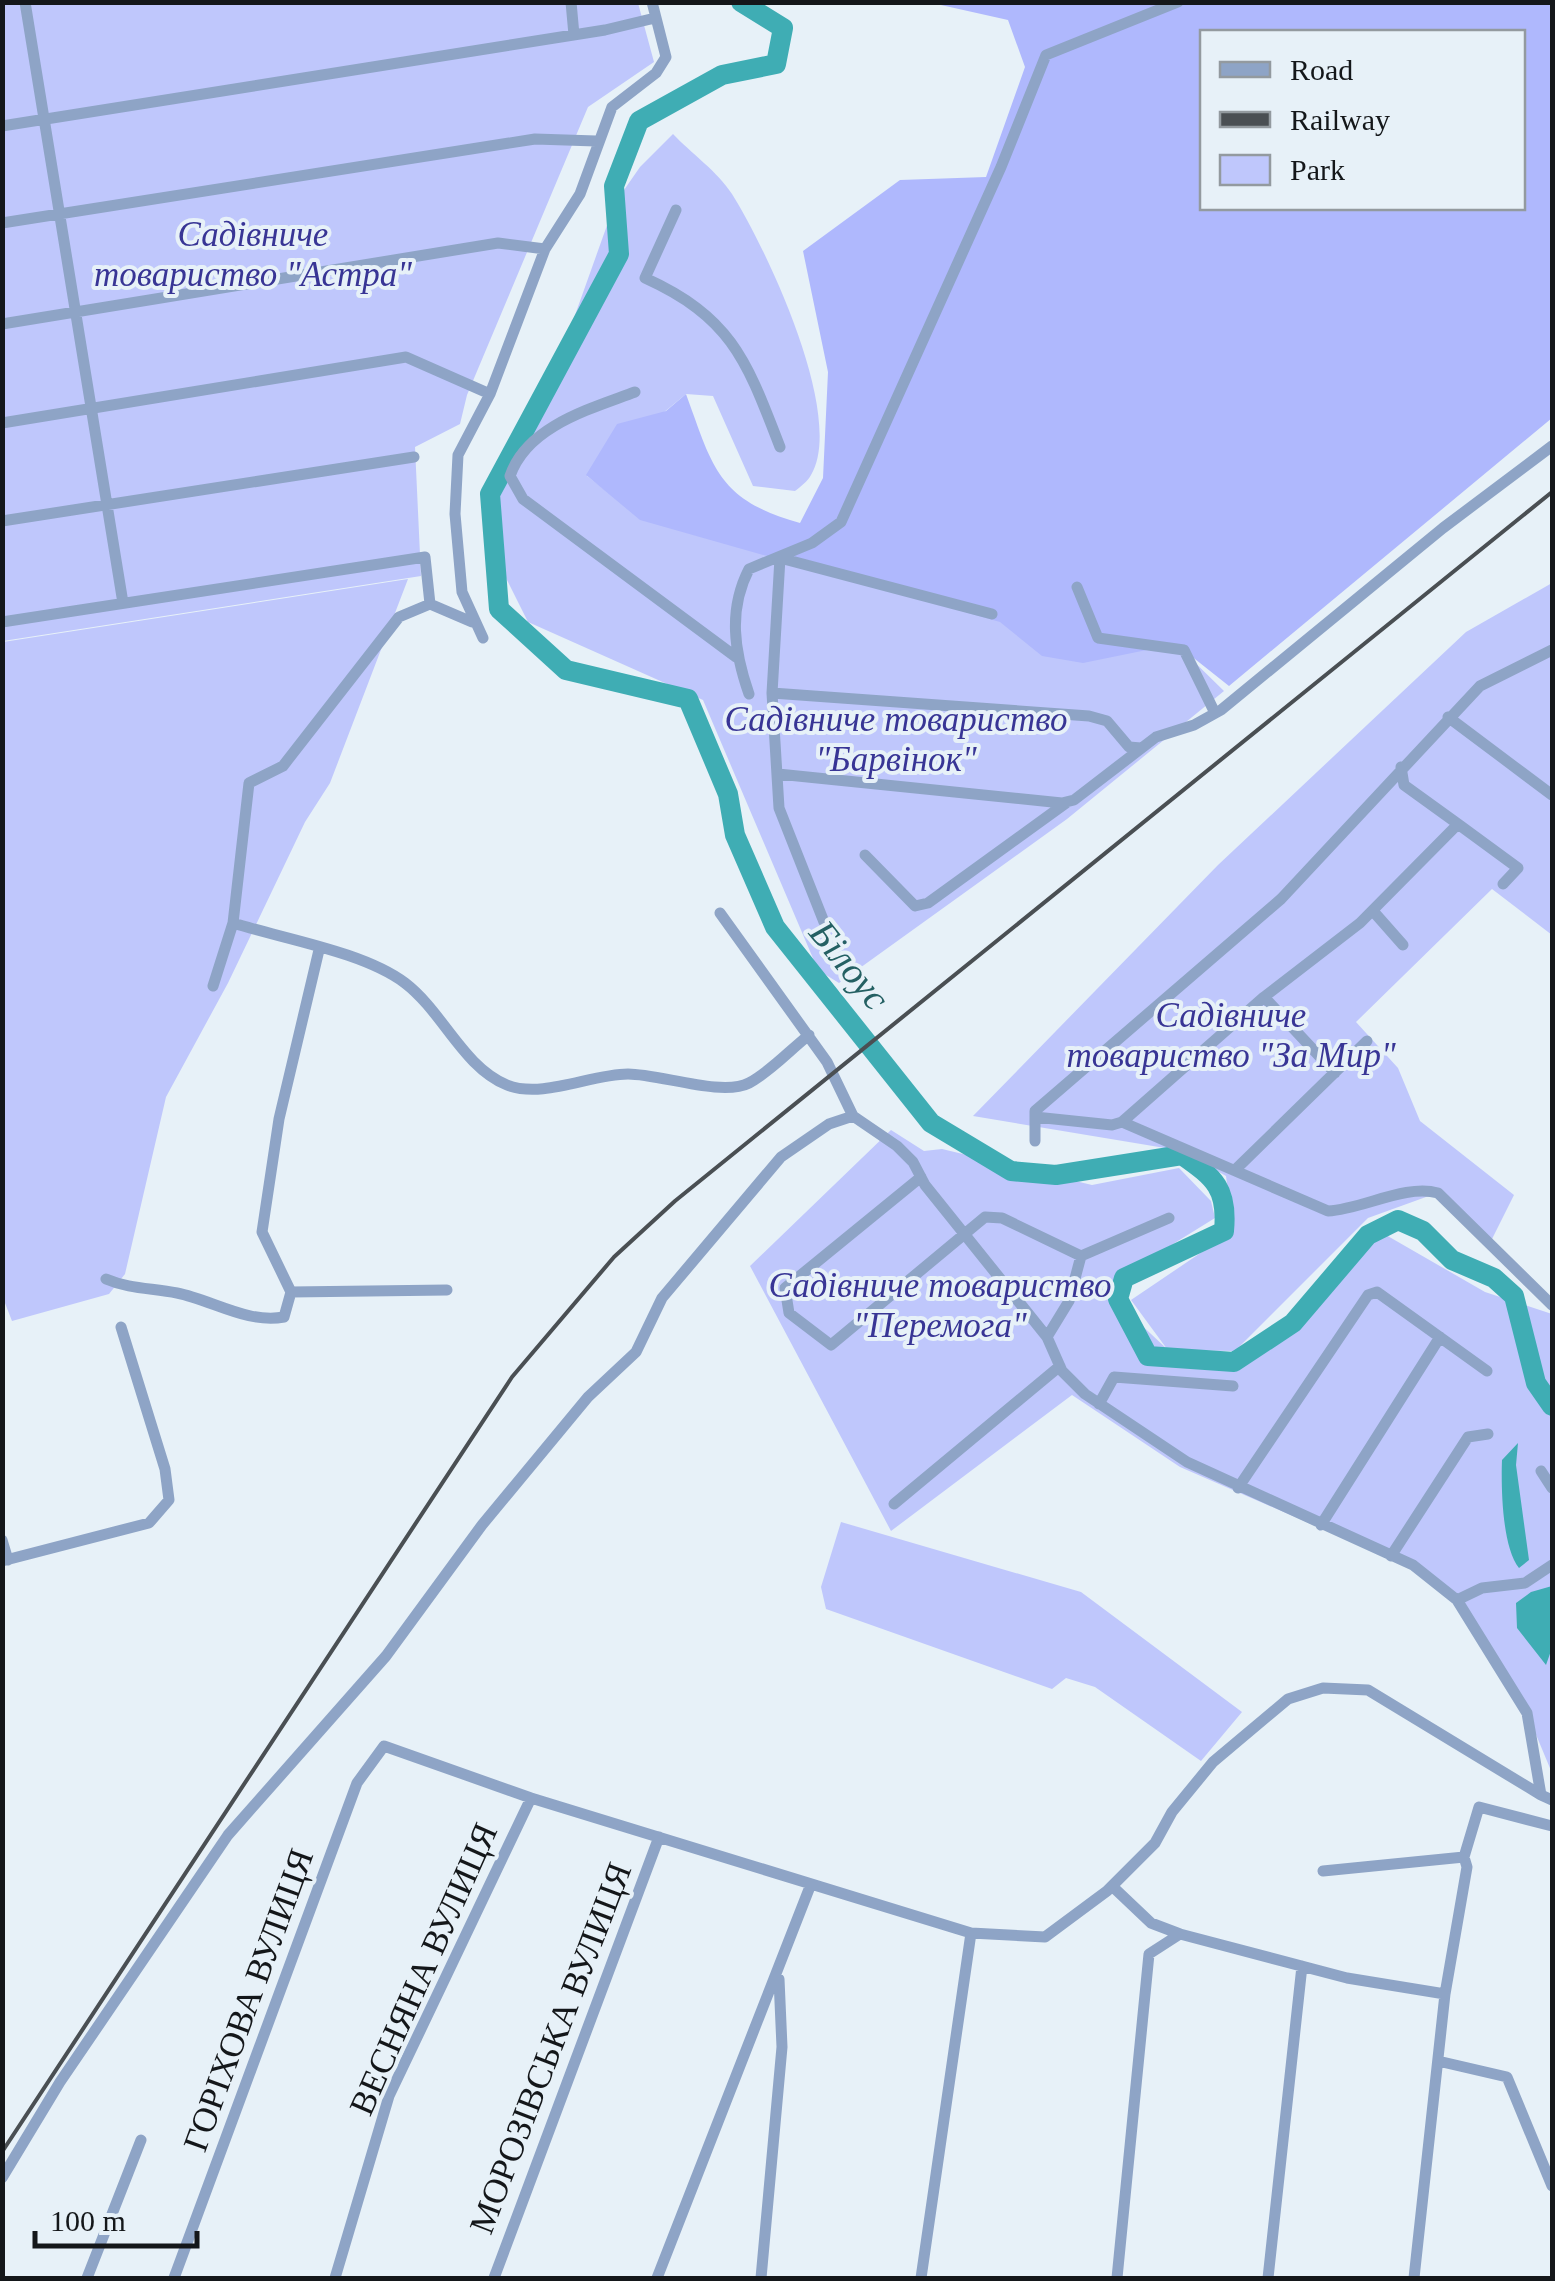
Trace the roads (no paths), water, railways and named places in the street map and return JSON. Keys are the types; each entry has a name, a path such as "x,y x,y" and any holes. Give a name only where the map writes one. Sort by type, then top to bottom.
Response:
{"street":[{"path":"25,2 123,603"},
{"path":"571,2 574,36"},
{"path":"483,638 472,622 462,592 456,514 458,455 490,394 545,249 580,194 596,142 612,108 656,74 666,57 652,2"},
{"path":"749,694 736,657 735,596 749,569 812,544 840,522 1001,167 1046,55 1178,2"},
{"path":"2,126 574,36 656,18"},
{"path":"2,223 535,139 596,142"},
{"path":"676,210 644,278 690,298 748,362 780,447"},
{"path":"2,324 498,243 545,249"},
{"path":"2,423 406,357 490,394"},
{"path":"635,392 572,416 529,444 510,476 523,499 736,657"},
{"path":"865,855 915,906 928,903 1156,737 1215,713 1552,446"},
{"path":"2,521 414,457"},
{"path":"2,622 425,557 430,604"},
{"path":"780,558 992,614"},
{"path":"780,558 772,693 779,808 824,922"},
{"path":"1077,587 1098,638 1184,650 1215,713"},
{"path":"213,986 233,922 249,783 283,766 398,618 430,604 472,622"},
{"path":"1035,1141 1035,1111 1281,898 1480,686 1552,650"},
{"path":"772,693 1089,716 1107,721 1129,747 1141,748"},
{"path":"1448,717 1552,795"},
{"path":"1401,768 1404,785 1518,868 1502,884"},
{"path":"778,774 1066,802"},
{"path":"1035,1117 1122,1122 1264,997 1373,910 1458,824"},
{"path":"1373,910 1403,945"},
{"path":"720,913 809,1035 853,1116 897,1146 1047,1337 1060,1366 1100,1404 1187,1462 1412,1566 1456,1600 1527,1713 1547,1797"},
{"path":"233,922 319,950 365,960 405,983 444,1021 478,1066 509,1086 538,1087 627,1074 709,1087 746,1085 809,1035"},
{"path":"106,1279 125,1287 180,1294 268,1320 284,1317 292,1292 262,1232 279,1119 319,950"},
{"path":"1264,997 1335,1072"},
{"path":"1236,1170 1367,1042"},
{"path":"2,2178 60,2082 228,1835 386,1656 482,1526 588,1397 636,1352 662,1298 781,1157 828,1124 853,1116"},
{"path":"1122,1122 1328,1211 1356,1210 1423,1189 1438,1193 1552,1304"},
{"path":"921,1177 785,1288 789,1313 831,1345 964,1230 985,1217 1002,1218 1081,1256 1170,1218"},
{"path":"1047,1337 1069,1301 1081,1256"},
{"path":"292,1292 447,1290"},
{"path":"1238,1488 1368,1295 1378,1292 1487,1371"},
{"path":"2,1540 5,1561 149,1522 169,1500 165,1469 121,1327"},
{"path":"1322,1525 1440,1337"},
{"path":"894,1504 1060,1366"},
{"path":"1100,1404 1114,1377 1234,1386"},
{"path":"1391,1556 1468,1437 1488,1434"},
{"path":"1541,1471 1552,1488"},
{"path":"1456,1600 1482,1588 1525,1583 1552,1565"},
{"path":"531,1798 972,1934 1045,1937 1112,1886 1155,1843 1172,1812 1213,1762 1288,1699 1322,1688 1368,1690 1547,1797"},
{"name":"ГОРІХОВА ВУЛИЦЯ","path":"174,2278 357,1783 384,1746 531,1798"},
{"name":"ВЕСНЯНА ВУЛИЦЯ","path":"335,2278 389,2096 531,1798"},
{"path":"1414,2278 1445,1994 1467,1867 1464,1858 1479,1807 1552,1826"},
{"name":"МОРОЗІВСЬКА ВУЛИЦЯ","path":"494,2278 659,1837"},
{"path":"1323,1871 1464,1858"},
{"path":"658,2278 811,1884"},
{"path":"1112,1886 1151,1923 1180,1934 1302,1966 1445,1994"},
{"path":"921,2278 972,1934"},
{"path":"1117,2278 1149,1954 1180,1934"},
{"path":"1268,2278 1302,1966"},
{"path":"761,2278 782,2047 778,1972"},
{"path":"1438,2061 1507,2077 1552,2186"},
{"path":"87,2278 141,2140"}],"waterway":[{"name":"Білоус","path":"741,2 783,28 776,64 722,75 639,121 614,186 619,254 490,494 499,609 566,670 688,699 728,794 735,835 775,927 931,1123 1011,1171 1056,1175 1182,1155 1211,1178 1224,1205 1224,1231 1124,1278 1118,1299 1148,1356 1234,1362 1293,1323 1368,1235 1398,1220 1423,1231 1452,1260 1494,1278 1514,1296 1536,1383 1552,1406"}],"railway":[{"path":"2,2152 512,1377 614,1257 675,1201 1552,492"}],"park label":[{"name":"Садівниче товариство \"Астра\"","path":"253,254"},
{"name":"Садівниче товариство \"Барвінок\"","path":"896,739"},
{"name":"Садівниче товариство \"За Мир\"","path":"1231,1035"},
{"name":"Садівниче товариство \"Перемога\"","path":"940,1305"}]}
